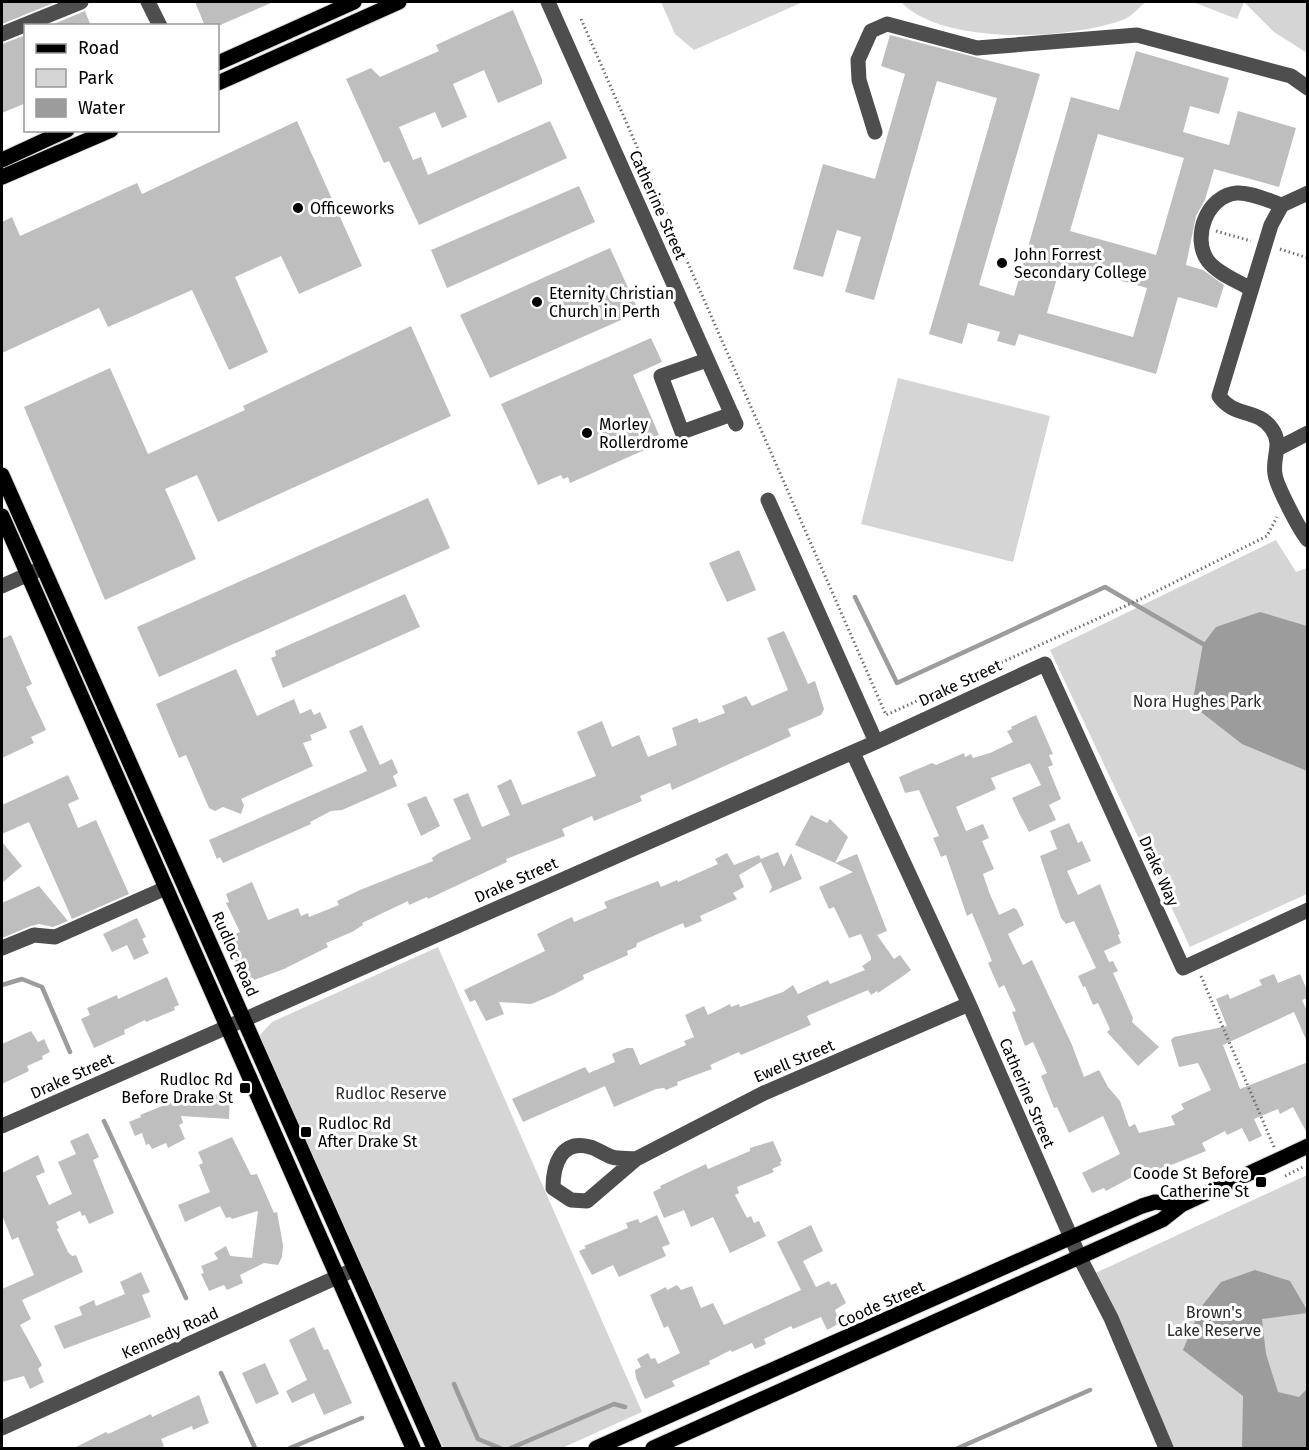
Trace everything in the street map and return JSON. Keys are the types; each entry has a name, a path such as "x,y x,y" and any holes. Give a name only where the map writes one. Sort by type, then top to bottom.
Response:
{"main road":[{"path":"219,63 354,2"},
{"path":"219,83 399,2"},
{"path":"2,160 64,132"},
{"path":"2,177 106,132"},
{"name":"Rudloc Road","path":"2,475 35,571 165,888 413,1449"},
{"name":"Rudloc Road","path":"2,516 35,571 244,1018 353,1270 434,1449"},
{"name":"Coode Street","path":"653,1449 1080,1258 1162,1220 1181,1205 1308,1146"},
{"name":"Coode Street","path":"596,1449 1155,1202 1181,1205"}],"street":[{"path":"27,24 81,2"},
{"path":"147,2 158,24"},
{"name":"Catherine Street","path":"548,2 734,419 682,432 661,376 707,360"},
{"path":"875,132 859,80 858,60 871,31 887,24 976,48 1137,35 1291,76 1308,88"},
{"path":"2,34 24,25"},
{"path":"1251,289 1209,262 1201,247 1207,211 1219,200 1237,193 1282,205"},
{"path":"1308,193 1282,205 1271,225 1219,396 1227,407 1263,419 1274,430 1279,448 1275,473 1299,531 1308,540"},
{"path":"1279,448 1308,433"},
{"path":"768,500 876,742"},
{"path":"2,586 35,571"},
{"name":"Drake Street","path":"2,1126 853,753 1045,664"},
{"name":"Drake Way","path":"1045,664 1183,969 1196,963"},
{"name":"Catherine Street","path":"853,753 969,1005 1080,1258 1111,1318 1166,1449"},
{"path":"2,948 34,935 55,937 165,888"},
{"path":"1196,963 1308,910"},
{"name":"Ewell Street","path":"636,1159 612,1157 592,1147 579,1145 563,1153 553,1167 553,1188 571,1200 587,1201 636,1159 764,1092 796,1081 969,1005"},
{"name":"Kennedy Road","path":"2,1428 353,1270"}],"path":[{"path":"581,19 886,715 1143,598 1267,536 1277,516 1290,508"},
{"path":"1196,963 1280,1159"}],"green space":[{"path":"661,2 803,2 694,50 675,34"},
{"path":"901,2 1146,2 1128,18 1102,26 1042,34 1008,35 946,26 920,16"},
{"path":"1193,2 1244,2 1237,19"},
{"path":"1244,2 1307,2 1307,53 1274,32"},
{"path":"898,378 1050,416 1013,562 861,524"},
{"name":"Nora Hughes Park","path":"1276,540 1296,572 1307,568 1307,894 1190,947 1050,650"},
{"name":"Rudloc Reserve","path":"438,947 642,1412 562,1448 444,1448 406,1376 260,1048 259,1036 272,1022"},
{"name":"Brown's Lake Reserve","path":"1307,1175 1307,1448 1166,1448 1089,1276"}],"water":[{"path":"1260,612 1307,626 1307,771 1242,744 1192,705 1203,644 1216,627"},
{"path":"1255,1270 1290,1281 1307,1310 1307,1313 1262,1319 1266,1354 1278,1392 1299,1397 1307,1389 1307,1448 1242,1448 1243,1396 1183,1350 1201,1307 1221,1282"}],"building":[{"path":"2,2 56,2 2,24"},
{"path":"195,2 273,2 219,26 204,24"},
{"path":"513,10 542,79 542,84 498,103 484,70 453,84 467,117 442,128 435,112 399,127 413,160 421,157 428,175 550,121 567,158 419,225 389,161 384,163 346,79 371,68 380,77 439,51 436,45"},
{"path":"85,11 90,24 54,24"},
{"path":"890,35 1040,74 979,285 1014,296 1071,97 1119,110 1136,51 1229,78 1219,114 1190,106 1183,132 1229,145 1238,111 1296,128 1279,187 1214,169 1205,200 1196,216 1186,265 1203,270 1224,285 1217,308 1178,297 1156,374 1019,334 1015,346 997,341 1000,332 968,323 962,344 929,334 997,98 937,81 874,300 845,292 861,237 837,230 823,277 793,269 823,164 875,179 905,74 881,66","holes":["1098,134 1184,158 1156,255 1070,231","1061,264 1147,288 1133,337 1047,313"]},
{"path":"24,36 24,104 2,113 2,44"},
{"path":"297,121 362,266 299,294 281,256 235,277 268,352 229,370 192,290 108,327 99,308 2,353 2,222 12,217 20,236 137,183 142,194"},
{"path":"579,186 595,222 447,288 431,250"},
{"path":"610,248 639,312 490,378 460,315"},
{"path":"411,326 451,416 218,522 197,475 165,489 196,559 105,600 24,407 110,368 148,454 245,410 243,406"},
{"name":"Morley Rollerdrome","path":"651,338 662,362 633,375 659,435 655,437 658,444 570,483 568,477 563,479 561,475 538,485 501,404"},
{"path":"428,498 450,548 159,677 137,627"},
{"path":"739,550 756,590 727,602 709,563"},
{"path":"405,594 420,627 283,688 271,658 276,656 275,651"},
{"path":"784,631 808,684 815,681 824,709 821,715 788,729 791,736 672,790 670,783 640,796 642,801 594,821 592,816 562,829 565,836 506,859 507,862 428,899 427,897 409,905 408,901 362,923 363,925 352,932 326,943 328,947 284,969 254,980 253,978 243,981 232,952 237,949 231,936 240,932 226,903 229,902 226,894 252,882 268,920 298,908 301,916 308,913 309,917 339,905 337,901 360,890 433,861 432,858 439,853 471,839 453,799 468,793 482,827 510,815 497,786 511,779 522,805 596,776 577,732 602,721 612,747 639,735 648,757 677,745 672,728 697,718 699,723 725,713 722,706 746,696 752,706 788,690 767,638"},
{"path":"11,635 32,684 26,687 46,730 31,737 34,743 2,758 2,639"},
{"path":"236,669 257,716 294,699 300,714 311,709 314,715 320,712 327,728 310,735 312,740 303,743 313,766 241,799 244,805 241,814 223,807 215,811 209,808 186,755 179,758 156,704"},
{"path":"1036,715 1053,754 1049,755 1053,765 1048,767 1061,799 1049,805 1056,820 1029,832 1012,798 1041,785 1030,763 991,778 996,789 956,807 966,831 983,824 989,838 982,841 994,869 983,874 989,892 999,915 1014,908 1017,910 1024,925 1008,934 1023,965 1032,960 1072,1045 1084,1077 1099,1070 1108,1087 1120,1101 1129,1127 1135,1124 1139,1133 1175,1125 1171,1116 1184,1109 1181,1104 1211,1090 1198,1063 1179,1067 1171,1040 1174,1037 1227,1026 1216,999 1228,994 1230,999 1262,985 1259,980 1274,974 1278,983 1300,974 1308,992 1308,998 1302,1000 1308,1013 1308,1044 1294,1012 1223,1045 1240,1089 1308,1062 1308,1135 1293,1107 1280,1114 1278,1109 1254,1119 1262,1136 1249,1142 1242,1128 1227,1135 1225,1131 1202,1143 1206,1151 1159,1170 1157,1167 1145,1170 1106,1191 1104,1188 1092,1193 1082,1173 1120,1154 1103,1116 1069,1133 1057,1107 1054,1108 1041,1076 1047,1073 1033,1042 1025,1046 1012,1012 1016,1011 1004,985 999,988 988,963 992,961 972,913 967,916 946,855 941,857 933,838 939,836 919,790 905,793 899,777 964,753 965,757 971,754 973,758 990,753 1013,742 1007,731 1012,729 1011,727"},
{"path":"362,725 380,765 392,759 398,773 393,776 397,786 342,810 331,811 310,822 311,824 223,863 220,857 217,859 209,840 367,771 349,731"},
{"path":"68,775 79,799 68,804 78,828 96,820 129,894 72,919 29,822 2,834 2,805"},
{"path":"426,796 440,826 421,836 407,804"},
{"path":"811,815 827,823 830,819 848,837 835,863 795,845"},
{"path":"1069,823 1078,843 1082,841 1091,861 1067,871 1078,895 1100,884 1120,934 1118,935 1121,943 1104,951 1109,962 1113,961 1118,971 1113,973 1133,1018 1132,1022 1159,1047 1138,1066 1107,1032 1110,1029 1098,1003 1093,1005 1085,986 1083,987 1078,976 1096,968 1074,921 1066,924 1061,918 1040,856 1057,849 1050,831"},
{"path":"2,842 22,866 2,883"},
{"path":"778,852 784,867 791,853 802,879 769,893 772,887 761,862 739,875 744,887 733,893 737,899 700,916 702,921 685,928 683,923 637,943 636,947 627,951 628,955 583,975 584,979 553,995 531,1004 499,1002 504,1014 486,1021 475,1000 470,1002 464,990 545,951 537,934 572,917 574,922 607,908 604,902 658,881 661,887 677,880 678,882 718,864 715,859 727,853 734,865 759,855 761,859"},
{"path":"857,854 887,931 877,935 894,959 900,955 911,970 878,993 877,991 871,995 868,990 807,1016 811,1025 741,1055 739,1052 710,1065 712,1069 677,1082 678,1085 666,1090 656,1089 614,1107 605,1086 523,1122 512,1099 585,1067 589,1073 615,1062 612,1054 627,1048 633,1048 640,1065 686,1045 684,1041 694,1037 685,1015 704,1006 708,1015 730,1004 731,1007 739,1004 740,1007 783,992 793,985 798,994 828,980 830,984 865,970 862,966 871,960 871,957 861,934 849,938 834,907 829,909 819,887 853,872 835,863"},
{"path":"39,886 68,921 53,927 39,924 31,926 2,938 2,903"},
{"path":"137,918 146,937 142,939 149,953 134,960 127,945 112,952 103,934"},
{"path":"167,977 179,1005 174,1007 175,1010 146,1022 145,1020 124,1030 125,1034 94,1048 81,1019 90,1015 87,1008 117,995 118,999"},
{"path":"31,1031 38,1042 44,1039 50,1052 42,1056 43,1059 27,1066 29,1071 2,1084 2,1044"},
{"path":"182,1094 230,1095 229,1119 181,1116 183,1123 179,1125 185,1139 168,1148 166,1143 152,1149 149,1144 146,1145 142,1133 135,1136 129,1122 177,1100"},
{"path":"88,1133 99,1157 93,1160 114,1213 89,1224 85,1215 82,1216 80,1211 56,1222 68,1252 72,1256 76,1255 83,1272 22,1300 31,1319 20,1325 42,1365 38,1369 44,1382 30,1389 24,1376 2,1382 2,1289 34,1275 18,1237 12,1240 2,1215 2,1173 38,1155 45,1172 36,1176 49,1205 72,1194 58,1162 76,1154 70,1141"},
{"path":"232,1137 251,1175 257,1174 274,1213 277,1212 283,1245 282,1257 278,1265 264,1263 240,1275 243,1283 227,1290 224,1285 209,1291 201,1274 204,1273 201,1266 218,1259 214,1253 226,1246 230,1256 252,1258 258,1211 232,1219 226,1218 220,1206 185,1222 178,1205 210,1192 199,1165 203,1163 198,1152"},
{"path":"773,1141 782,1161 781,1165 772,1169 774,1172 737,1187 739,1193 735,1195 747,1218 751,1216 754,1223 759,1221 766,1236 730,1253 713,1217 691,1227 684,1210 664,1218 653,1192 661,1188 660,1186 706,1164 708,1169 750,1151 750,1148"},
{"path":"657,1215 670,1244 662,1247 666,1256 619,1277 613,1265 592,1275 579,1251 586,1248 584,1246 628,1228 626,1223 638,1219 640,1223"},
{"path":"811,1225 823,1251 803,1261 816,1287 829,1281 831,1285 836,1283 846,1303 835,1310 840,1323 827,1330 821,1317 793,1329 791,1326 764,1339 766,1344 755,1349 752,1343 709,1361 710,1364 672,1381 675,1386 645,1399 636,1378 635,1370 641,1367 637,1359 648,1353 651,1359 655,1358 658,1364 680,1353 668,1326 664,1328 650,1295 666,1287 667,1290 677,1285 681,1290 692,1286 701,1308 713,1303 724,1325 801,1290 777,1242"},
{"path":"141,1272 150,1292 142,1295 151,1317 64,1349 54,1326 82,1315 79,1307 94,1300 96,1306 125,1294 120,1282"},
{"path":"314,1327 324,1350 328,1349 352,1403 324,1415 314,1393 292,1403 286,1391 307,1380 289,1340"},
{"path":"265,1363 279,1394 256,1404 242,1373"},
{"path":"199,1395 209,1423 193,1430 192,1426 161,1439 164,1446 157,1449 72,1449 106,1432 108,1434 151,1414 152,1417"}],"waterway":[{"path":"855,597 897,683 1105,587 1203,644"},
{"path":"2,985 22,979 42,987 70,1052"},
{"path":"104,1121 186,1298"},
{"path":"221,1373 255,1448"},
{"path":"454,1384 478,1439 500,1448"},
{"path":"958,1448 1090,1390"},
{"path":"511,1448 614,1404 625,1407"},
{"path":"290,1448 362,1418"}],"place":[{"name":"Officeworks","path":"298,208"},
{"name":"John Forrest Secondary College","path":"1002,263"},
{"name":"Eternity Christian Church in Perth","path":"537,302"},
{"name":"Morley Rollerdrome","path":"587,433"},
{"name":"Rudloc Rd Before Drake St","path":"245,1088"},
{"name":"Rudloc Rd After Drake St","path":"306,1132"},
{"name":"Coode St Before Catherine St","path":"1261,1182"}]}
